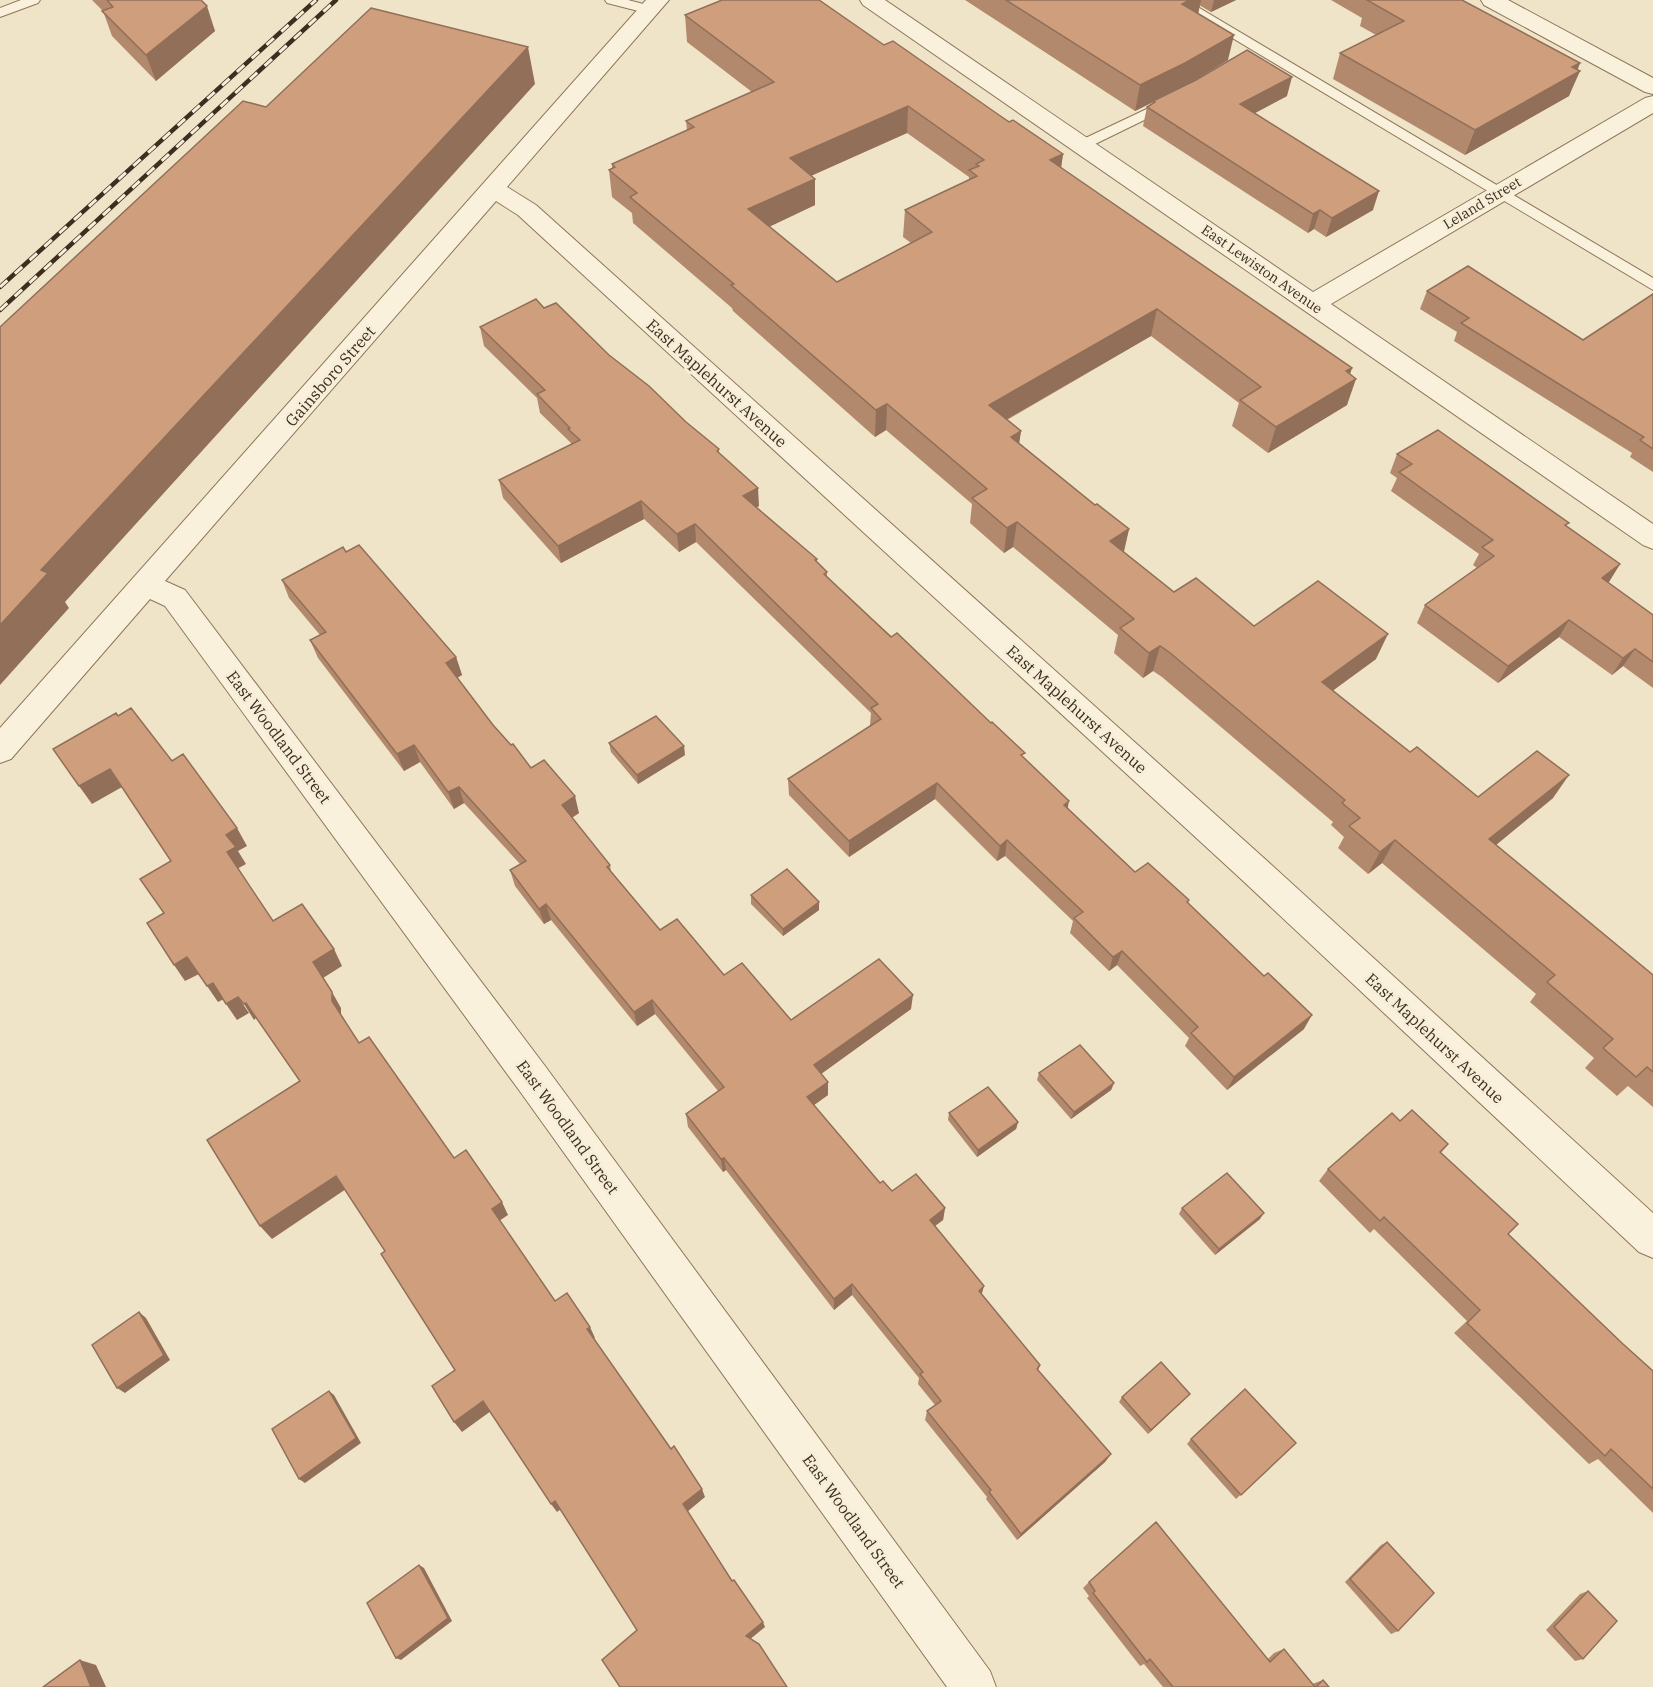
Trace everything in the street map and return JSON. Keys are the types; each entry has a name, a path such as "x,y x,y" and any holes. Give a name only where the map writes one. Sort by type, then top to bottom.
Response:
{"street":[{"name":"East Lewiston Avenue","path":"871,0 1653,538"},
{"path":"1492,0 1653,87"},
{"name":"Gainsboro Street","path":"0,750 654,5"},
{"name":"Leland Street","path":"1312,304 1653,102"},
{"name":"East Maplehurst Avenue","path":"494,189 520,203 1244,861 1653,1239"},
{"name":"East Woodland Street","path":"145,585 175,598 539,1087 974,1687"}],"lane":[{"path":"0,13 33,0"},
{"path":"612,0 654,5"},
{"path":"1176,0 1653,285"},
{"path":"1242,61 1261,50"},
{"path":"1082,145 1186,94"}],"building":[{"path":"107,0 201,0 207,6 146,55 102,11 113,7"},
{"path":"722,0 819,0 884,45 893,41 1009,122 1013,120 1063,154 1050,160 1352,368 1346,371 1356,379 1276,427 1240,400 1261,387 1157,309 989,405 1021,431 1011,437 1095,505 1097,504 1129,529 1110,541 1174,592 1196,578 1254,626 1318,581 1388,634 1322,682 1410,752 1417,747 1478,797 1537,751 1569,775 1489,839 1653,975 1653,1072 1647,1067 1636,1077 1603,1048 1613,1039 1547,982 1555,975 1395,840 1380,852 1349,826 1360,818 1342,803 1345,800 1169,652 1160,646 1149,653 1120,628 1134,619 1017,522 1007,528 972,498 987,489 887,404 876,410 731,285 734,284 630,197 637,193 609,170 615,167 612,164 694,127 686,121 774,82 685,15","holes":["908,106 984,160 976,164 979,166 969,170 977,176 905,210 932,232 837,282 748,209 815,179 790,158"]},
{"path":"1006,0 1190,0 1182,4 1234,35 1140,85"},
{"path":"1367,0 1462,0 1580,63 1572,67 1580,71 1475,130 1340,53 1404,21"},
{"path":"371,8 528,47 41,570 48,573 0,625 0,327 243,101 266,107"},
{"path":"1247,50 1292,77 1240,104 1379,191 1332,218 1320,210 1313,214 1147,107 1155,102 1153,101 1196,80"},
{"path":"1468,266 1583,340 1653,294 1653,449 1640,440 1644,437 1461,323 1469,318 1427,291"},
{"path":"536,299 544,308 556,303 609,355 649,386 686,422 719,449 717,451 758,488 743,496 817,559 815,560 827,572 824,574 891,637 897,633 1025,753 1021,755 1069,801 1064,805 1135,872 1148,863 1189,900 1187,902 1264,976 1268,973 1312,1015 1234,1077 1191,1033 1198,1027 1122,951 1113,957 1074,918 1083,912 1007,840 1000,846 937,783 849,841 788,779 881,719 871,708 878,704 695,524 677,534 641,501 558,546 499,480 580,440 537,394 545,390 480,327"},
{"path":"1438,430 1569,523 1565,525 1620,564 1602,578 1653,615 1653,662 1635,649 1623,658 1569,620 1508,666 1425,605 1494,556 1482,547 1493,540 1399,472 1412,464 1397,454"},
{"path":"359,545 456,657 446,663 493,725 511,745 513,744 531,768 544,760 575,796 562,805 610,865 607,867 660,930 677,919 724,975 742,963 791,1020 879,959 913,995 814,1065 828,1082 807,1097 880,1183 883,1181 892,1191 916,1174 945,1208 930,1220 984,1286 979,1291 1040,1365 1037,1369 1111,1454 1021,1534 989,1492 991,1490 927,1411 941,1401 920,1374 923,1372 852,1284 834,1299 724,1158 721,1159 686,1114 724,1087 652,1000 634,1012 546,904 539,909 510,870 526,861 459,787 448,792 414,745 397,754 310,640 326,632 282,580 343,547 346,552"},
{"path":"131,708 172,761 183,754 237,828 226,835 236,847 227,852 273,921 302,904 334,949 313,962 332,992 332,1001 359,1043 369,1037 454,1158 466,1150 502,1202 492,1209 555,1301 567,1293 590,1327 587,1329 671,1449 674,1446 702,1489 683,1504 732,1581 734,1580 763,1622 746,1636 759,1644 787,1687 620,1687 602,1660 637,1630 555,1501 551,1504 483,1401 454,1422 432,1386 455,1370 381,1254 385,1251 336,1176 260,1226 207,1140 300,1081 246,1003 244,1004 238,997 226,1004 213,983 207,986 187,957 174,965 147,923 164,913 140,879 171,861 110,769 79,786 53,749 116,713 118,716"},
{"path":"656,716 684,746 637,775 609,743"},
{"path":"787,869 819,902 783,929 751,895"},
{"path":"1080,1045 1114,1083 1074,1112 1039,1073"},
{"path":"988,1087 1018,1122 978,1150 949,1113"},
{"path":"1412,1110 1448,1144 1440,1152 1518,1224 1508,1234 1653,1371 1653,1489 1611,1449 1605,1456 1467,1323 1480,1310 1384,1217 1380,1221 1328,1169 1392,1113 1400,1121"},
{"path":"1227,1173 1264,1213 1219,1249 1182,1208"},
{"path":"139,1312 164,1355 117,1388 92,1345"},
{"path":"1161,1362 1190,1394 1151,1430 1122,1397"},
{"path":"1245,1389 1296,1443 1241,1495 1191,1439"},
{"path":"329,1391 356,1438 299,1479 272,1429"},
{"path":"1156,1522 1270,1662 1284,1649 1315,1687 1173,1687 1150,1659 1147,1662 1093,1593 1095,1591 1089,1582"},
{"path":"1387,1542 1434,1593 1398,1631 1350,1579"},
{"path":"419,1565 448,1618 396,1658 367,1603"},
{"path":"1588,1591 1617,1621 1583,1659 1554,1627"},
{"path":"80,1660 91,1687 43,1687"},
{"path":"1323,1680 1329,1687 1316,1687"}],"railway":[{"path":"0,287 316,0"},
{"path":"0,310 336,0"}]}
